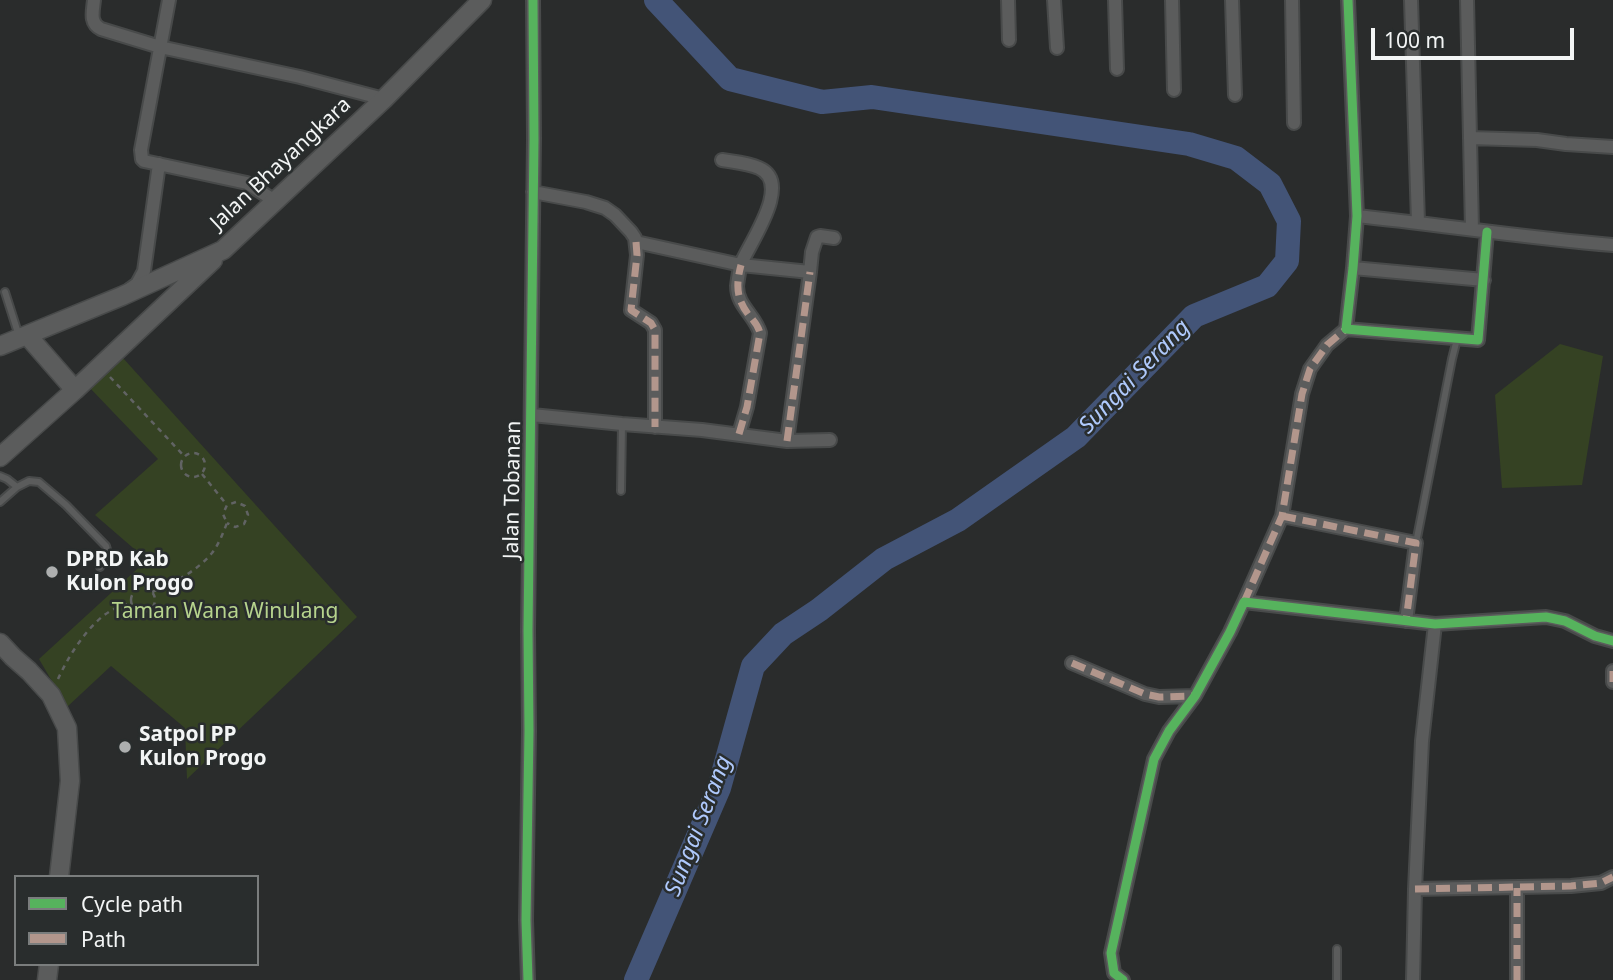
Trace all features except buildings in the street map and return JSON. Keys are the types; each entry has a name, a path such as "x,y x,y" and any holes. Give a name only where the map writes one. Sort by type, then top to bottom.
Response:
{"main road":[{"name":"Jalan Bhayangkara","path":"0,346 122,296 223,250 384,99 482,0"},
{"path":"0,457 223,250"},
{"path":"23,336 75,390"},
{"path":"0,643 51,695 67,728 70,781 59,875"}],"street":[{"path":"94,0 92,18 97,27 160,47 300,77 384,99"},
{"path":"169,0 141,150 142,159 247,183 275,201"},
{"name":"Jalan Tobanan","path":"528,980 526,920 532,415 533,0"},
{"path":"1008,0 1009,40"},
{"path":"1054,0 1057,48"},
{"path":"1115,0 1117,69"},
{"path":"1172,0 1174,90"},
{"path":"1232,0 1235,95"},
{"path":"1292,0 1294,123"},
{"path":"1123,980 1114,973 1111,953 1154,759 1195,696 1244,602 1282,516 1305,381 1319,355 1346,329 1357,216 1348,0"},
{"path":"1411,0 1418,222"},
{"path":"1467,0 1472,229"},
{"path":"1470,138 1537,139 1613,147"},
{"path":"722,160 760,168 768,174 771,182 768,211 746,253 738,278 739,298 760,333 747,407 739,434"},
{"path":"122,296 137,284 144,271 159,164"},
{"path":"533,192 605,208 631,232 636,242 637,255 631,310 651,323 655,330 655,427"},
{"path":"1357,216 1613,245"},
{"path":"1346,329 1479,339 1487,232"},
{"path":"787,441 811,252 817,237 834,238"},
{"path":"636,242 741,265 810,272"},
{"path":"1353,268 1484,280"},
{"path":"532,415 787,441 830,440"},
{"path":"1282,516 1416,543 1406,621"},
{"path":"1244,602 1435,624 1546,617 1565,621 1613,642"},
{"path":"1413,980 1422,741 1435,624"},
{"path":"1072,663 1145,694 1159,697 1195,696"},
{"path":"1613,671 1613,682"},
{"path":"1415,889 1517,888 1601,883 1613,877"},
{"path":"1517,888 1517,980"}],"lane":[{"path":"5,292 23,336"},
{"path":"1416,543 1457,339"},
{"path":"621,491 622,424"},
{"path":"0,477 7,478 16,487"},
{"path":"0,502 16,487 29,481 39,482 106,546 108,553 100,567"},
{"path":"1337,949 1337,980"}],"path":[{"path":"100,366 185,457"},
{"path":"193,453 202,457 205,466 202,474 193,478 185,474 181,465 185,457 193,453"},
{"path":"202,474 227,505"},
{"path":"241,503 248,515 244,524 235,527 227,523 223,514 227,505 241,503"},
{"path":"152,593 177,581 213,552 227,523"},
{"path":"144,588 152,593 155,601 153,606 146,612 136,610 130,598 135,590 144,588"},
{"path":"51,695 64,665 97,621 114,609 131,603"}],"green space":[{"path":"1560,344 1603,356 1582,485 1502,488 1495,395"},
{"name":"Taman Wana Winulang","path":"123,358 357,617 187,779 185,728 111,666 67,707 39,659 147,560 95,515 158,459 89,387"}],"waterway":[{"name":"Sungai Serang","path":"636,980 719,788 753,666 783,634 819,610 884,559 958,520 1076,437 1194,316 1267,286 1287,261 1289,221 1270,184 1236,158 1189,144 872,97 822,102 730,79 656,0"}],"marked path":[{"path":"636,242 631,310 651,323 655,330 655,427"},
{"path":"739,434 747,407 760,333 739,296 738,278 741,265"},
{"path":"787,441 810,272"},
{"path":"1244,602 1282,516 1302,394 1310,369 1327,345 1346,329"},
{"path":"1282,516 1416,543 1406,621"},
{"path":"1072,663 1145,694 1159,697 1195,696"},
{"path":"1613,671 1613,682"},
{"path":"1415,889 1571,886 1601,883 1613,877"},
{"path":"1517,888 1517,980"}],"cycle path":[{"path":"528,980 526,920 533,0"},
{"path":"1348,0 1357,216 1346,329 1478,340 1487,232"},
{"path":"1123,980 1114,973 1111,953 1154,759 1169,731 1195,696 1244,602 1435,624 1546,617 1565,621 1595,636 1613,641"}],"place":[{"name":"DPRD Kab Kulon Progo","path":"52,572"},
{"name":"Satpol PP Kulon Progo","path":"125,747"}]}
